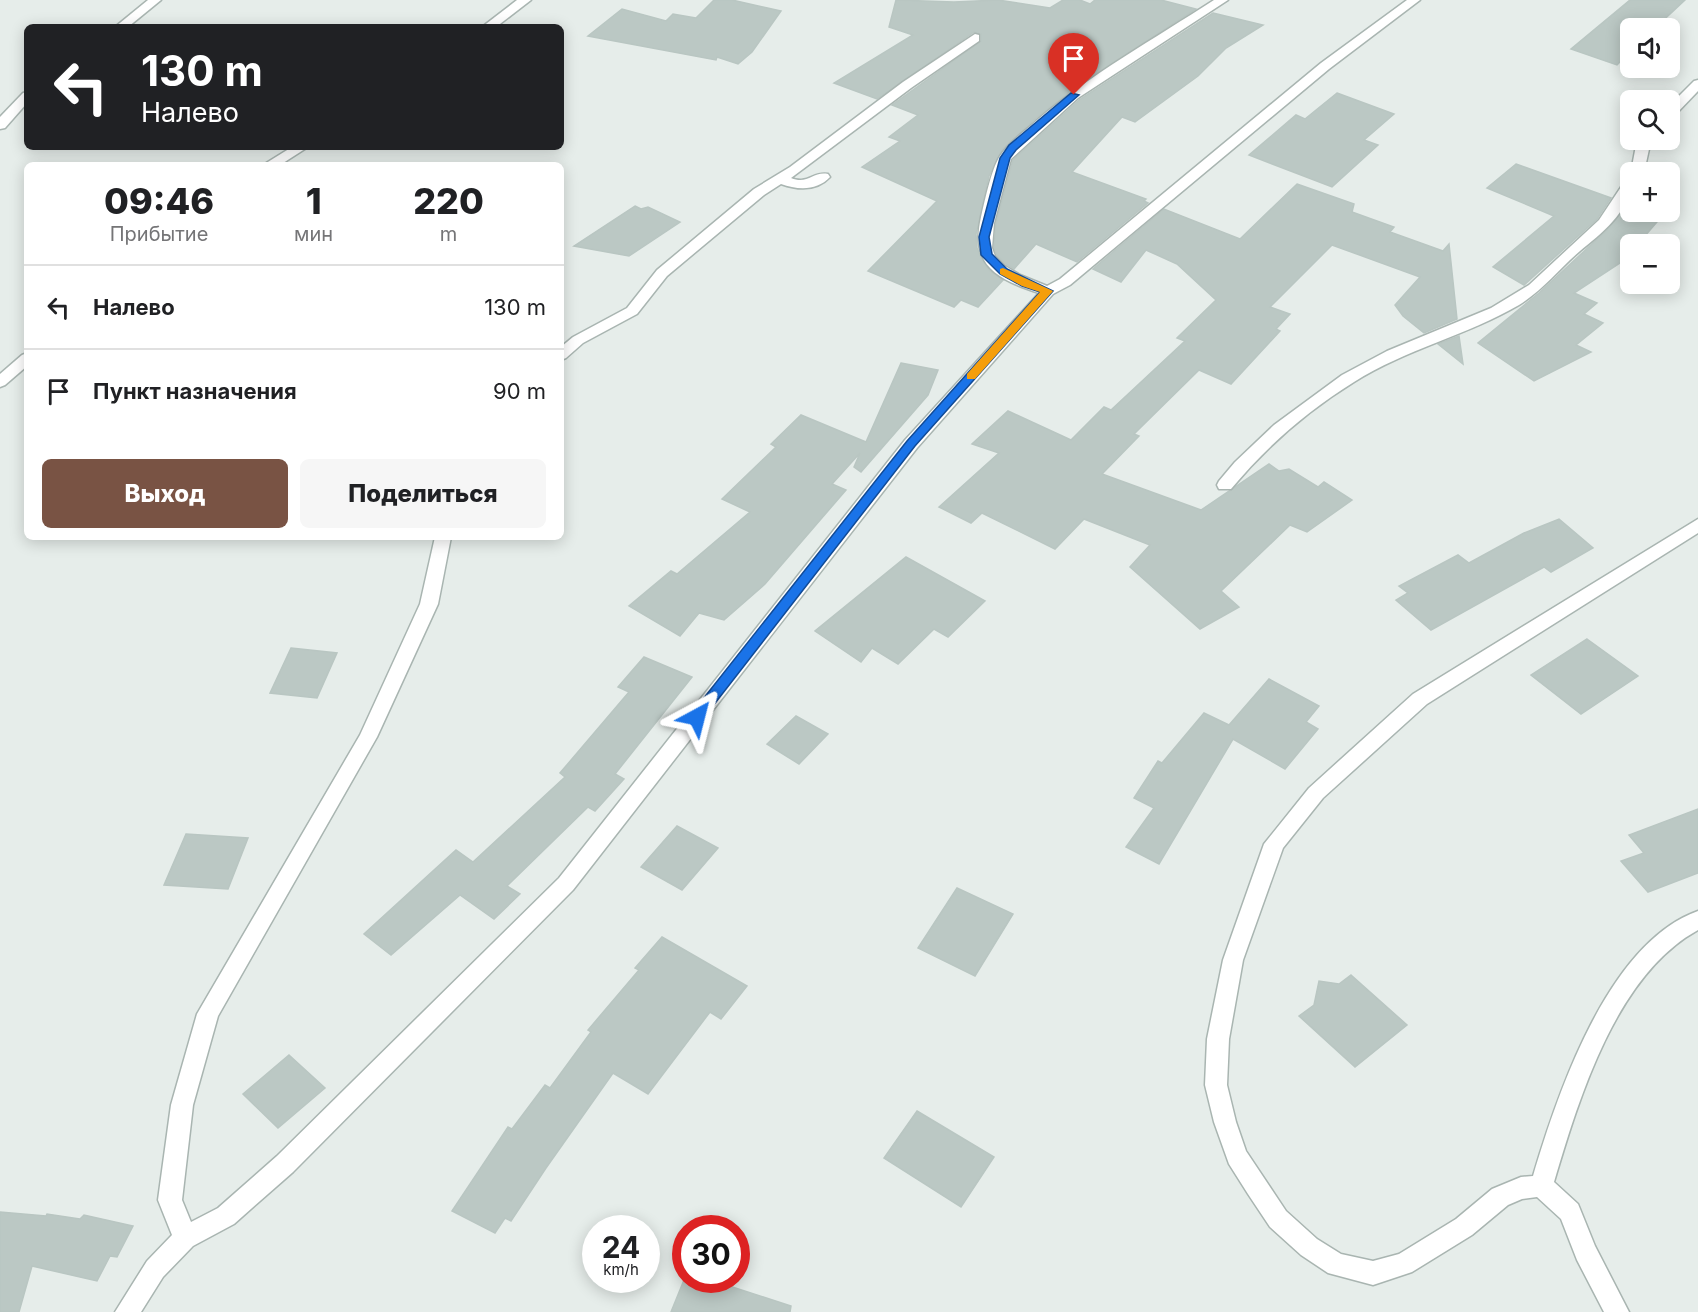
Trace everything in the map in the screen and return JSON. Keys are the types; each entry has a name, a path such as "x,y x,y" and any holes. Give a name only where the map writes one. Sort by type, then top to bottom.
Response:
{"street":[{"path":"125,24 155,0"},
{"path":"492,24 525,0"},
{"path":"1048,291 1026,284 1004,272 987,255 984,237 1005,158 1013,148 1074,95 1222,0"},
{"path":"127,1312 155,1269 185,1238 226,1216 285,1164 566,884 911,444 1048,291 1065,282 1325,66 1414,0"},
{"path":"564,353 578,340 632,311 662,273 759,192 781,179 975,38"},
{"path":"1680,102 1698,84"},
{"path":"0,124 24,99"},
{"path":"275,162 296,150"},
{"path":"781,179 795,186 812,184 823,177"},
{"path":"1225,485 1240,464 1321,395 1392,354 1491,313 1530,292 1567,255 1600,229 1620,202"},
{"path":"0,381 24,361"},
{"path":"1617,1312 1585,1252 1570,1212 1541,1186 1521,1188 1500,1197 1464,1227 1404,1264 1373,1273 1336,1265 1309,1247 1278,1219 1237,1156 1225,1122 1216,1085 1218,1039 1233,960 1274,844 1316,793 1420,699 1698,525"},
{"path":"185,1238 170,1200 182,1105 208,1014 368,737 429,604 442,540"},
{"path":"1541,1186 1565,1106 1609,1011 1628,981 1659,948 1676,932 1698,920"}],"building":[{"path":"714,0 732,0 781,11 752,52 738,64 717,57 716,60 588,36 622,9 666,21 673,14 696,18"},
{"path":"896,0 954,2 998,0 1050,8 1063,0 1080,0 1090,4 1095,0 1161,0 1196,9 1077,86 1035,119 1002,150 989,176 976,234 977,248 982,260 989,270 1003,280 978,307 961,300 954,307 868,271 937,201 862,167 900,141 889,137 918,115 892,105 981,41 981,34 974,32 877,99 834,83 913,35 889,27"},
{"path":"1630,0 1685,0 1666,18 1620,18 1620,62 1617,65 1571,49"},
{"path":"1213,13 1263,25 1226,48 1198,76 1135,122 1122,117 1072,172 1146,199 1144,201 1148,203 1077,262 1036,244 1014,269 1006,264 994,248 996,223 1013,160 1079,100"},
{"path":"1337,93 1394,114 1364,140 1378,145 1332,187 1249,155 1296,115 1305,119"},
{"path":"1516,164 1611,198 1597,219 1524,285 1493,267 1554,216 1487,188"},
{"path":"1297,184 1354,204 1352,212 1394,227 1390,232 1443,251 1449,244 1457,319 1424,333 1403,316 1395,305 1420,277 1332,245 1270,307 1290,314 1276,329 1280,331 1231,384 1199,370 1134,434 1139,436 1102,474 1201,510 1269,464 1279,471 1289,469 1318,487 1324,482 1352,500 1307,532 1290,525 1221,591 1239,607 1200,629 1130,567 1150,545 1084,519 1055,549 982,513 971,523 939,507 999,453 972,444 1008,411 1071,440 1104,407 1111,410 1185,341 1177,338 1216,300 1177,264 1146,250 1121,282 1093,269 1164,209 1240,239"},
{"path":"635,206 641,209 648,207 680,222 629,256 574,246"},
{"path":"1620,213 1620,222 1657,222 1647,234 1620,234 1620,263 1574,293 1597,303 1584,314 1603,323 1576,345 1591,352 1534,381 1478,343 1539,293 1607,230"},
{"path":"1459,336 1463,364 1438,344"},
{"path":"901,363 938,370 928,395 861,472 854,467 860,453 832,484 846,490 765,584 724,620 699,613 680,636 629,606 671,571 677,574 750,512 722,499 776,447 771,444 801,415 866,442"},
{"path":"1559,519 1593,548 1551,572 1544,567 1431,630 1396,600 1408,593 1399,586 1458,555 1469,563 1524,533"},
{"path":"906,557 985,601 948,637 934,629 898,664 872,648 861,662 815,631"},
{"path":"1587,639 1638,676 1581,714 1531,675"},
{"path":"291,648 337,653 317,698 270,693"},
{"path":"644,657 692,677 615,774 624,779 595,811 588,807 507,886 520,894 494,919 460,895 391,955 364,934 456,850 473,862 565,777 560,773 629,692 618,687"},
{"path":"1269,679 1319,706 1306,722 1318,729 1285,769 1233,739 1159,864 1126,847 1154,808 1134,798 1158,761 1162,763 1204,713 1229,725"},
{"path":"796,716 828,734 799,764 767,744"},
{"path":"1698,809 1698,873 1648,892 1621,861 1644,853 1629,835"},
{"path":"677,826 718,848 682,890 641,867"},
{"path":"186,834 248,838 228,889 164,885"},
{"path":"957,888 1013,914 975,976 918,948"},
{"path":"662,937 747,986 721,1019 710,1012 648,1094 613,1073 511,1221 505,1218 495,1233 452,1211 508,1127 512,1129 545,1085 550,1088 591,1032 588,1030 639,970 635,968"},
{"path":"1351,975 1407,1025 1355,1067 1299,1016 1314,1005 1319,981 1339,984"},
{"path":"289,1055 325,1088 278,1128 243,1094"},
{"path":"917,1111 994,1157 961,1207 884,1158"},
{"path":"0,1212 46,1216 47,1214 80,1219 84,1215 133,1226 117,1257 110,1256 97,1281 32,1266 19,1312 0,1312"},
{"path":"679,1293 750,1293 791,1306 790,1312 671,1312"}],"slow traffic":[{"path":"971,376 1048,291 1026,284 1003,271"}],"route":[{"path":"697,717 911,444 1048,291 1026,284 1004,272 987,255 984,237 1005,158 1049,115 1074,95"}]}
